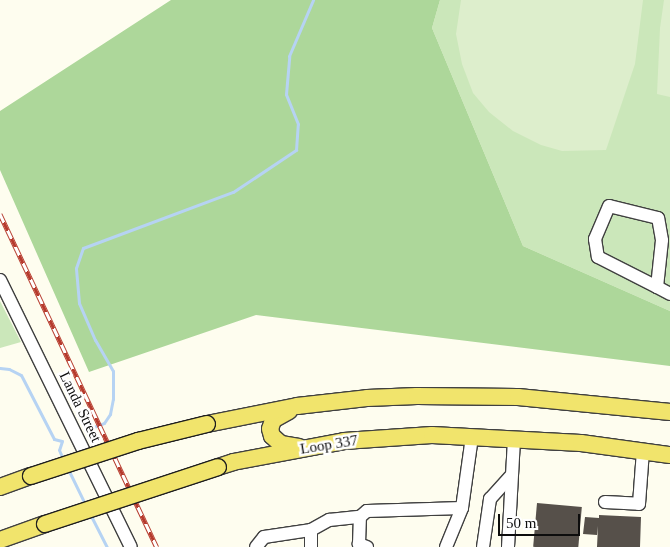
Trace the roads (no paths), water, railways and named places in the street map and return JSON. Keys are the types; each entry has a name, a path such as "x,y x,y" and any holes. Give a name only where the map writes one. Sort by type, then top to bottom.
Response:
{"main road":[{"path":"0,487 138,441 207,424 305,405 367,398 499,395 588,402 670,412"},
{"path":"304,448 281,444 272,436 270,429 273,420 278,416 305,405"},
{"name":"Loop 337","path":"0,540 218,467 344,441 422,435 472,437 581,443 670,455"}],"street":[{"path":"657,287 662,240 658,218 609,206 595,239 598,257 670,294"},
{"name":"Landa Street","path":"0,280 131,547"},
{"path":"446,547 462,508 472,437"},
{"path":"508,547 514,440"},
{"path":"605,502 639,504 643,451"},
{"path":"483,547 490,499 511,476"},
{"path":"256,547 264,537 311,530 329,520 360,517 367,511 462,508"},
{"path":"360,517 360,544 367,547"},
{"path":"311,530 312,547"}],"waterway":[{"path":"86,430 104,423 110,414 113,399 113,371 95,340 79,303 76,268 83,248 233,192 296,150 298,124 286,94 289,56 313,0"},
{"path":"0,368 9,369 21,375 54,439 62,441 59,450 63,459"},
{"path":"68,469 86,506"},
{"path":"90,514 107,547"}],"railway":[{"path":"0,214 157,547"}]}
